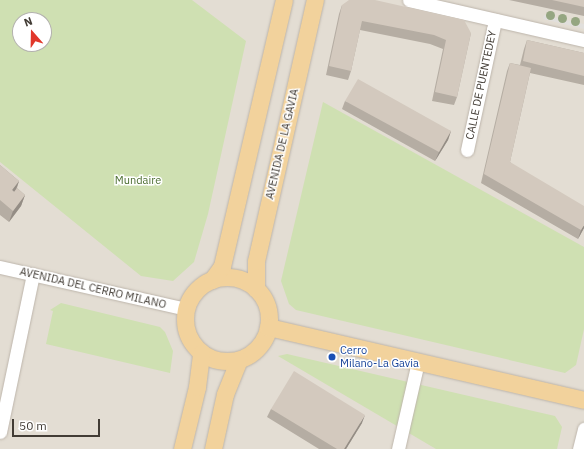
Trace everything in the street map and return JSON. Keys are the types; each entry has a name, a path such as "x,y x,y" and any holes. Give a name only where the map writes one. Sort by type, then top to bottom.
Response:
{"main road":[{"path":"212,280 235,279 256,289 267,306 268,327 263,341 252,353 239,360 226,362 213,359 201,353 190,340 185,324 186,309 192,295 212,280 222,266 284,0"},
{"name":"AVENIDA DE LA GAVIA","path":"256,289 256,261 315,0"},
{"path":"268,327 584,400"},
{"path":"182,449 197,388 201,353"},
{"path":"213,449 225,394 239,360"}],"street":[{"name":"CALLE DE PUENTEDEY","path":"409,0 584,40"},
{"name":"CALLE DE PUENTEDEY","path":"467,150 495,20"},
{"name":"AVENIDA DEL CERRO MILANO","path":"0,267 186,309"},
{"path":"0,432 33,274"},
{"path":"398,449 418,362"},
{"path":"579,449 584,429"}],"shaded area":[{"path":"0,0 584,0 584,449 0,449"},
{"path":"544,15 584,24 584,29 543,19"}],"green space":[{"name":"Mundaire","path":"0,0 192,0 246,41 208,214 194,262 173,281 141,276 0,162"},
{"path":"323,102 584,247 584,329 576,365 565,373 296,310 289,304 281,281"},
{"path":"61,303 160,327 165,332 173,351 170,373 46,344 53,311 50,310"},
{"path":"287,354 555,416 562,427 557,449 436,449 278,356"}],"building":[{"path":"349,0 375,0 464,20 471,33 457,97 435,92 446,40 434,35 362,21 351,71 329,66 342,5"},
{"path":"552,0 584,0 584,7"},
{"path":"527,40 584,53 584,76 523,61"},
{"path":"510,63 531,68 510,162 584,206 584,225 581,230 484,174"},
{"path":"358,79 451,131 439,152 345,101"},
{"path":"0,165 19,181 12,190 14,192 17,188 25,195 13,211 0,200"},
{"path":"294,371 365,415 344,449 337,449 271,409"}],"place":[{"name":"Cerro Milano-La Gavia","path":"332,357"}]}
